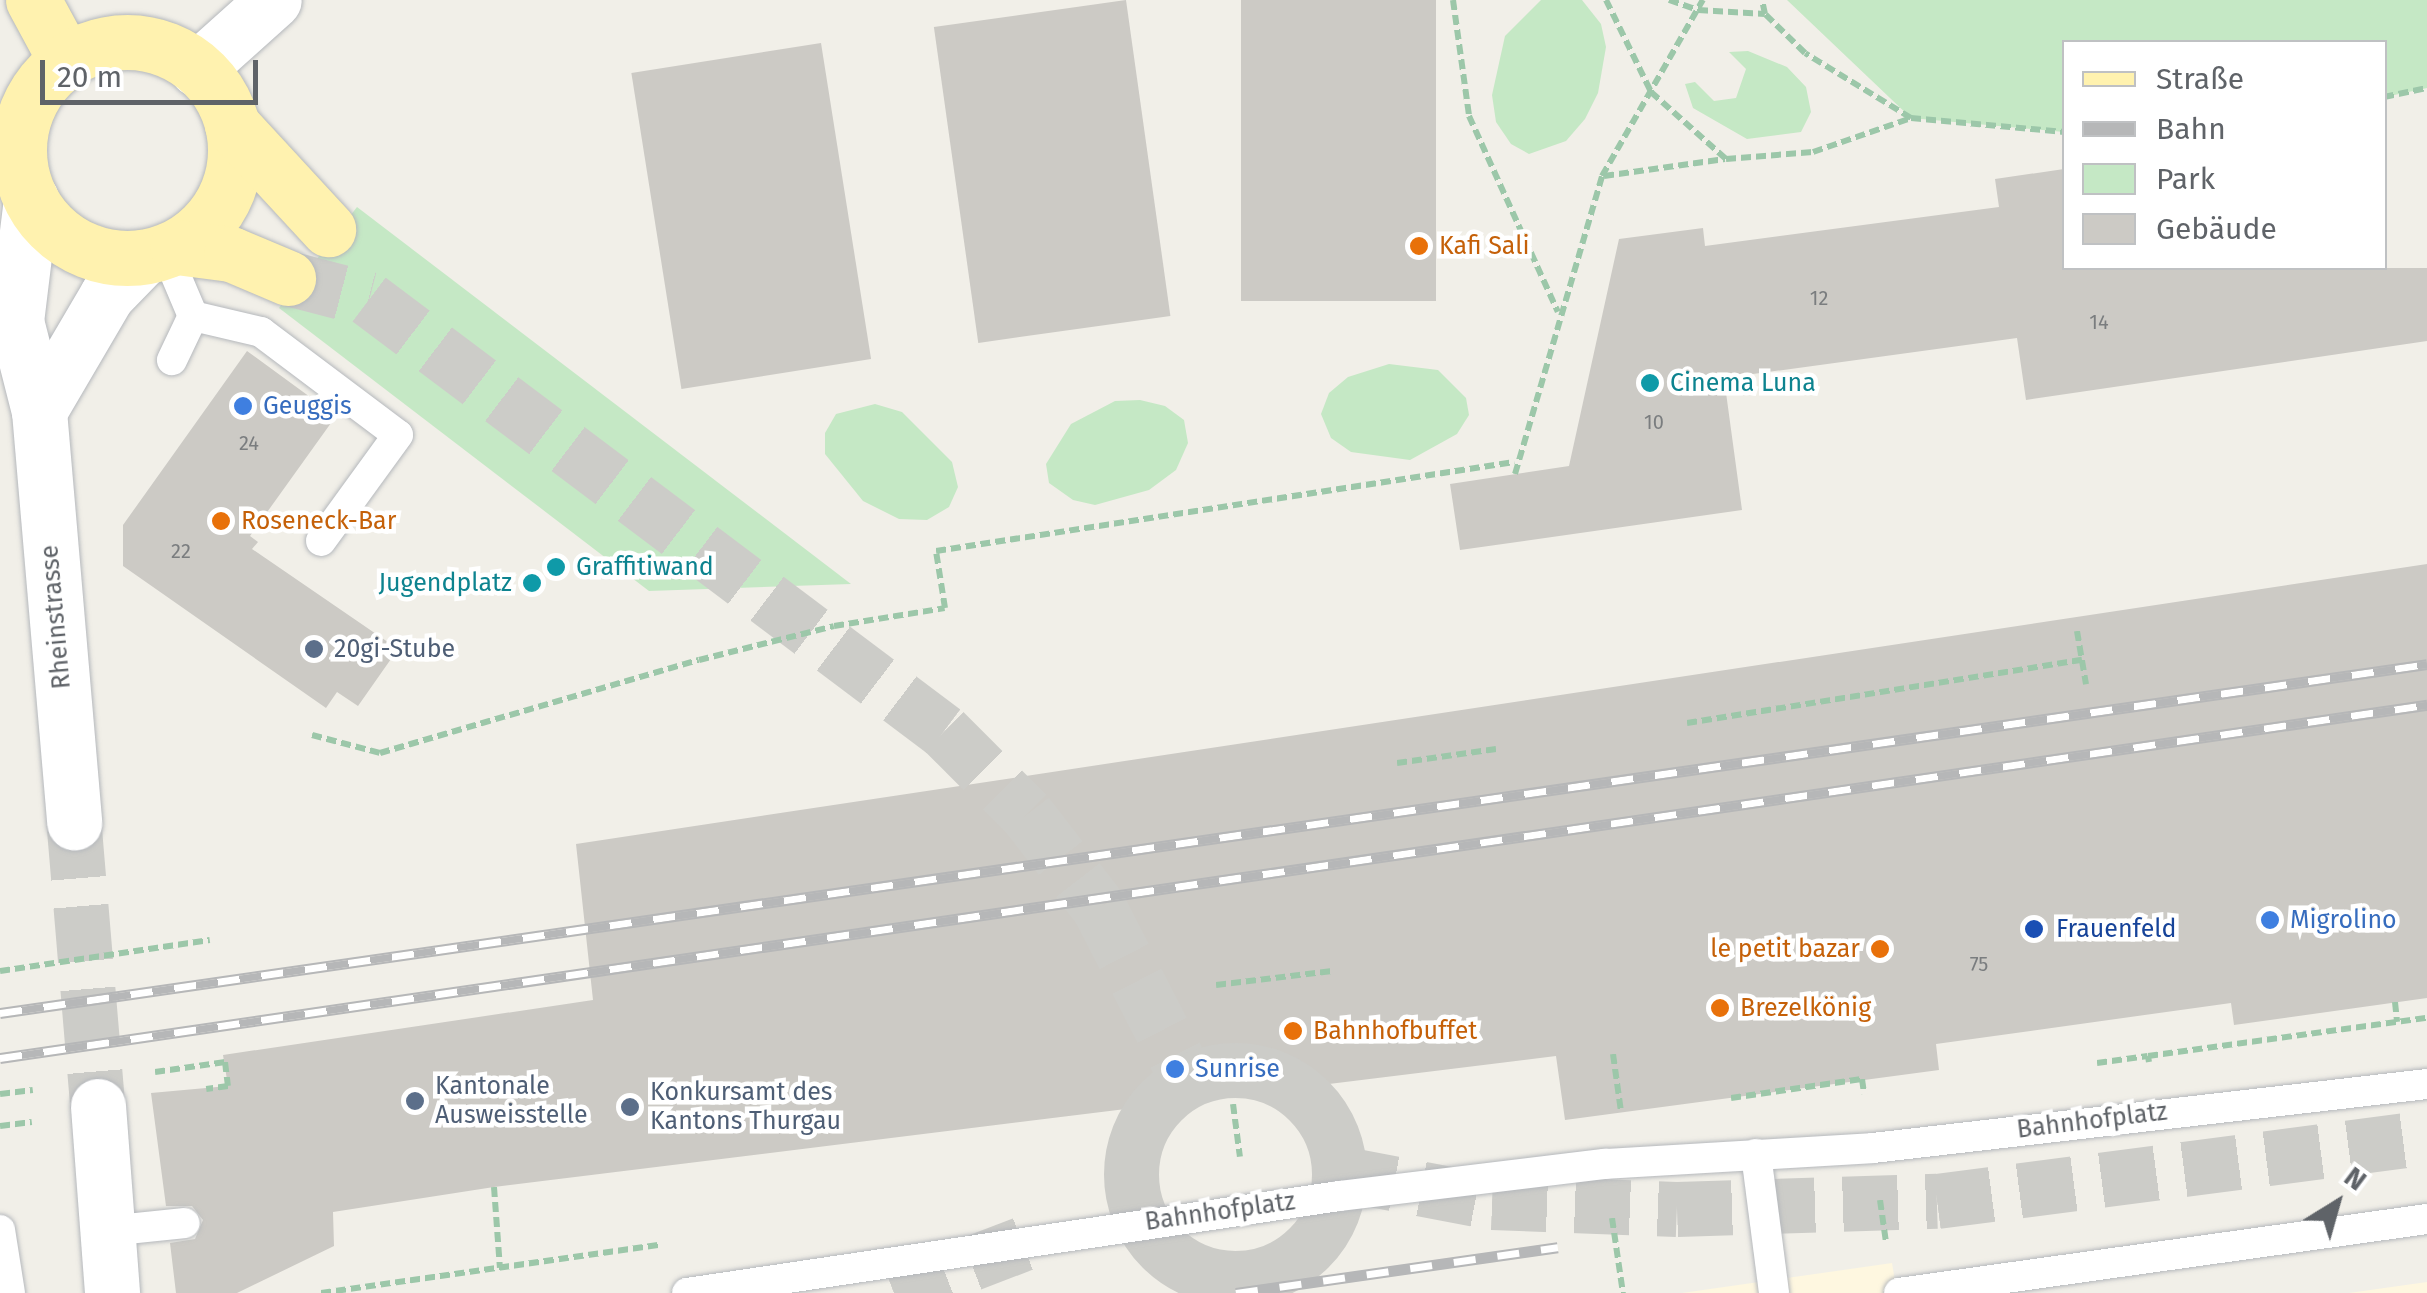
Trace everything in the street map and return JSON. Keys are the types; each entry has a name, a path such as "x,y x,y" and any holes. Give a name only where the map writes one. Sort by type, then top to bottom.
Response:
{"main road":[{"path":"32,0 66,60"},
{"path":"197,69 274,0"},
{"path":"38,411 107,294 162,252 200,230 231,182 232,125 222,98 197,69 152,45 122,42 66,60 27,108 19,139 31,200 78,247 110,258 162,252 230,254 288,278"},
{"path":"232,125 328,229"},
{"name":"Rheinstrasse","path":"31,200 9,270 16,322 38,411 74,823"},
{"path":"98,1106 112,1293"}],"lane":[{"path":"162,252 194,316"},
{"path":"172,360 194,316"},
{"path":"194,316 261,332 398,435 321,541"},
{"name":"Bahnhofplatz","path":"687,1293 1263,1205 1756,1154 1873,1148 2427,1084"},
{"path":"1756,1154 1774,1293"},
{"path":"1898,1293 2427,1219"},
{"path":"108,1231 186,1223"},
{"path":"0,1230 10,1293"}],"path":[{"path":"1453,0 1469,116 1559,313"},
{"path":"1606,0 1652,92 1726,159"},
{"path":"1669,0 1698,10 1765,14"},
{"path":"1515,474 1514,462 1602,176 1704,0"},
{"path":"1762,0 1765,14 1805,53 1911,118"},
{"path":"2387,96 2427,88"},
{"path":"1602,176 1813,152 1911,118 2062,132"},
{"path":"312,736 380,753 699,660 834,626 945,608 936,551 1514,462"},
{"path":"2077,631 2086,684"},
{"path":"1686,723 2082,660"},
{"path":"1396,764 1496,749"},
{"path":"0,971 210,940"},
{"path":"1216,984 1332,971"},
{"path":"2395,1002 2397,1022"},
{"path":"2148,1056 2422,1020"},
{"path":"1614,1054 1621,1114"},
{"path":"206,1089 228,1086 225,1062"},
{"path":"1233,1104 1240,1160"},
{"path":"0,1126 28,1123"},
{"path":"494,1187 500,1268"}],"shaded area":[{"path":"1892,1263 1897,1293 1682,1293"},
{"path":"2427,1282 2427,1293 2349,1293"}],"green space":[{"path":"1541,0 1582,0 1601,24 1606,47 1598,93 1585,119 1566,141 1529,154 1511,144 1496,122 1492,95 1505,36"},
{"path":"1787,0 2427,0 2427,88 2387,97 2387,40 2062,40 2062,132 1911,118"},
{"path":"1748,51 1787,67 1806,87 1811,112 1801,132 1747,139 1693,108 1685,84 1695,82 1714,101 1736,98 1746,69 1729,52"},
{"path":"357,207 851,584 649,591 279,308"},
{"path":"1389,364 1438,370 1466,398 1469,415 1457,434 1410,460 1351,452 1331,438 1321,414 1329,393 1348,377"},
{"path":"1140,400 1165,406 1184,420 1188,443 1176,470 1149,490 1095,505 1073,500 1049,483 1046,464 1071,424 1115,401"},
{"path":"875,404 902,412 952,462 958,487 949,507 927,520 899,519 863,501 825,454 825,433 836,414"}],"building":[{"path":"1126,0 1170,316 978,343 934,27"},
{"path":"1241,0 1436,0 1436,301 1241,301"},
{"path":"821,43 871,359 681,389 631,73"},
{"path":"2062,169 2062,270 2427,268 2427,341 2026,400 2017,338 1724,378 1742,510 1460,550 1450,484 1569,466 1619,239 1703,228 1705,246 1999,207 1995,179"},
{"path":"247,351 336,416 250,536 258,542 252,549 398,649 358,706 337,692 326,708 123,566 123,525"},
{"path":"2427,564 2427,998 2234,1025 2231,1003 1936,1044 1939,1070 1565,1120 1556,1056 494,1187 333,1212 334,1246 237,1293 176,1293 170,1243 195,1239 203,1220 192,1206 166,1206 151,1093 228,1086 223,1055 593,1000 576,844"}],"tunnel":[{"path":"288,278 369,299 944,731 1027,814 1099,907 1188,1080"},
{"path":"74,823 98,1106"},
{"path":"1235,1070 1275,1077 1309,1100 1332,1134 1339,1174 1332,1214 1309,1248 1275,1271 1235,1278 1195,1271 1161,1248 1138,1214 1131,1174 1138,1134 1161,1100 1195,1077 1235,1070"},
{"path":"1340,1173 1492,1202 1677,1209 1937,1201 2427,1137"},
{"path":"894,1293 1027,1242"}],"railway":[{"path":"0,1013 2427,664"},
{"path":"0,1058 2427,705"},
{"path":"1236,1293 1558,1247"}],"place":[{"name":"Kafi Sali","path":"1419,246"},
{"name":"Cinema Luna","path":"1650,383"},
{"name":"Geuggis","path":"243,406"},
{"name":"Roseneck-Bar","path":"221,521"},
{"name":"Graffitiwand","path":"556,567"},
{"name":"Jugendplatz","path":"532,583"},
{"name":"20gi-Stube","path":"314,649"},
{"name":"Migrolino","path":"2270,920"},
{"name":"Frauenfeld","path":"2034,929"},
{"name":"le petit bazar","path":"1880,949"},
{"name":"Brezelkönig","path":"1720,1008"},
{"name":"Bahnhofbuffet","path":"1293,1031"},
{"name":"Sunrise","path":"1175,1069"},
{"name":"Kantonale Ausweisstelle","path":"415,1101"},
{"name":"Konkursamt des Kantons Thurgau","path":"630,1107"}]}
